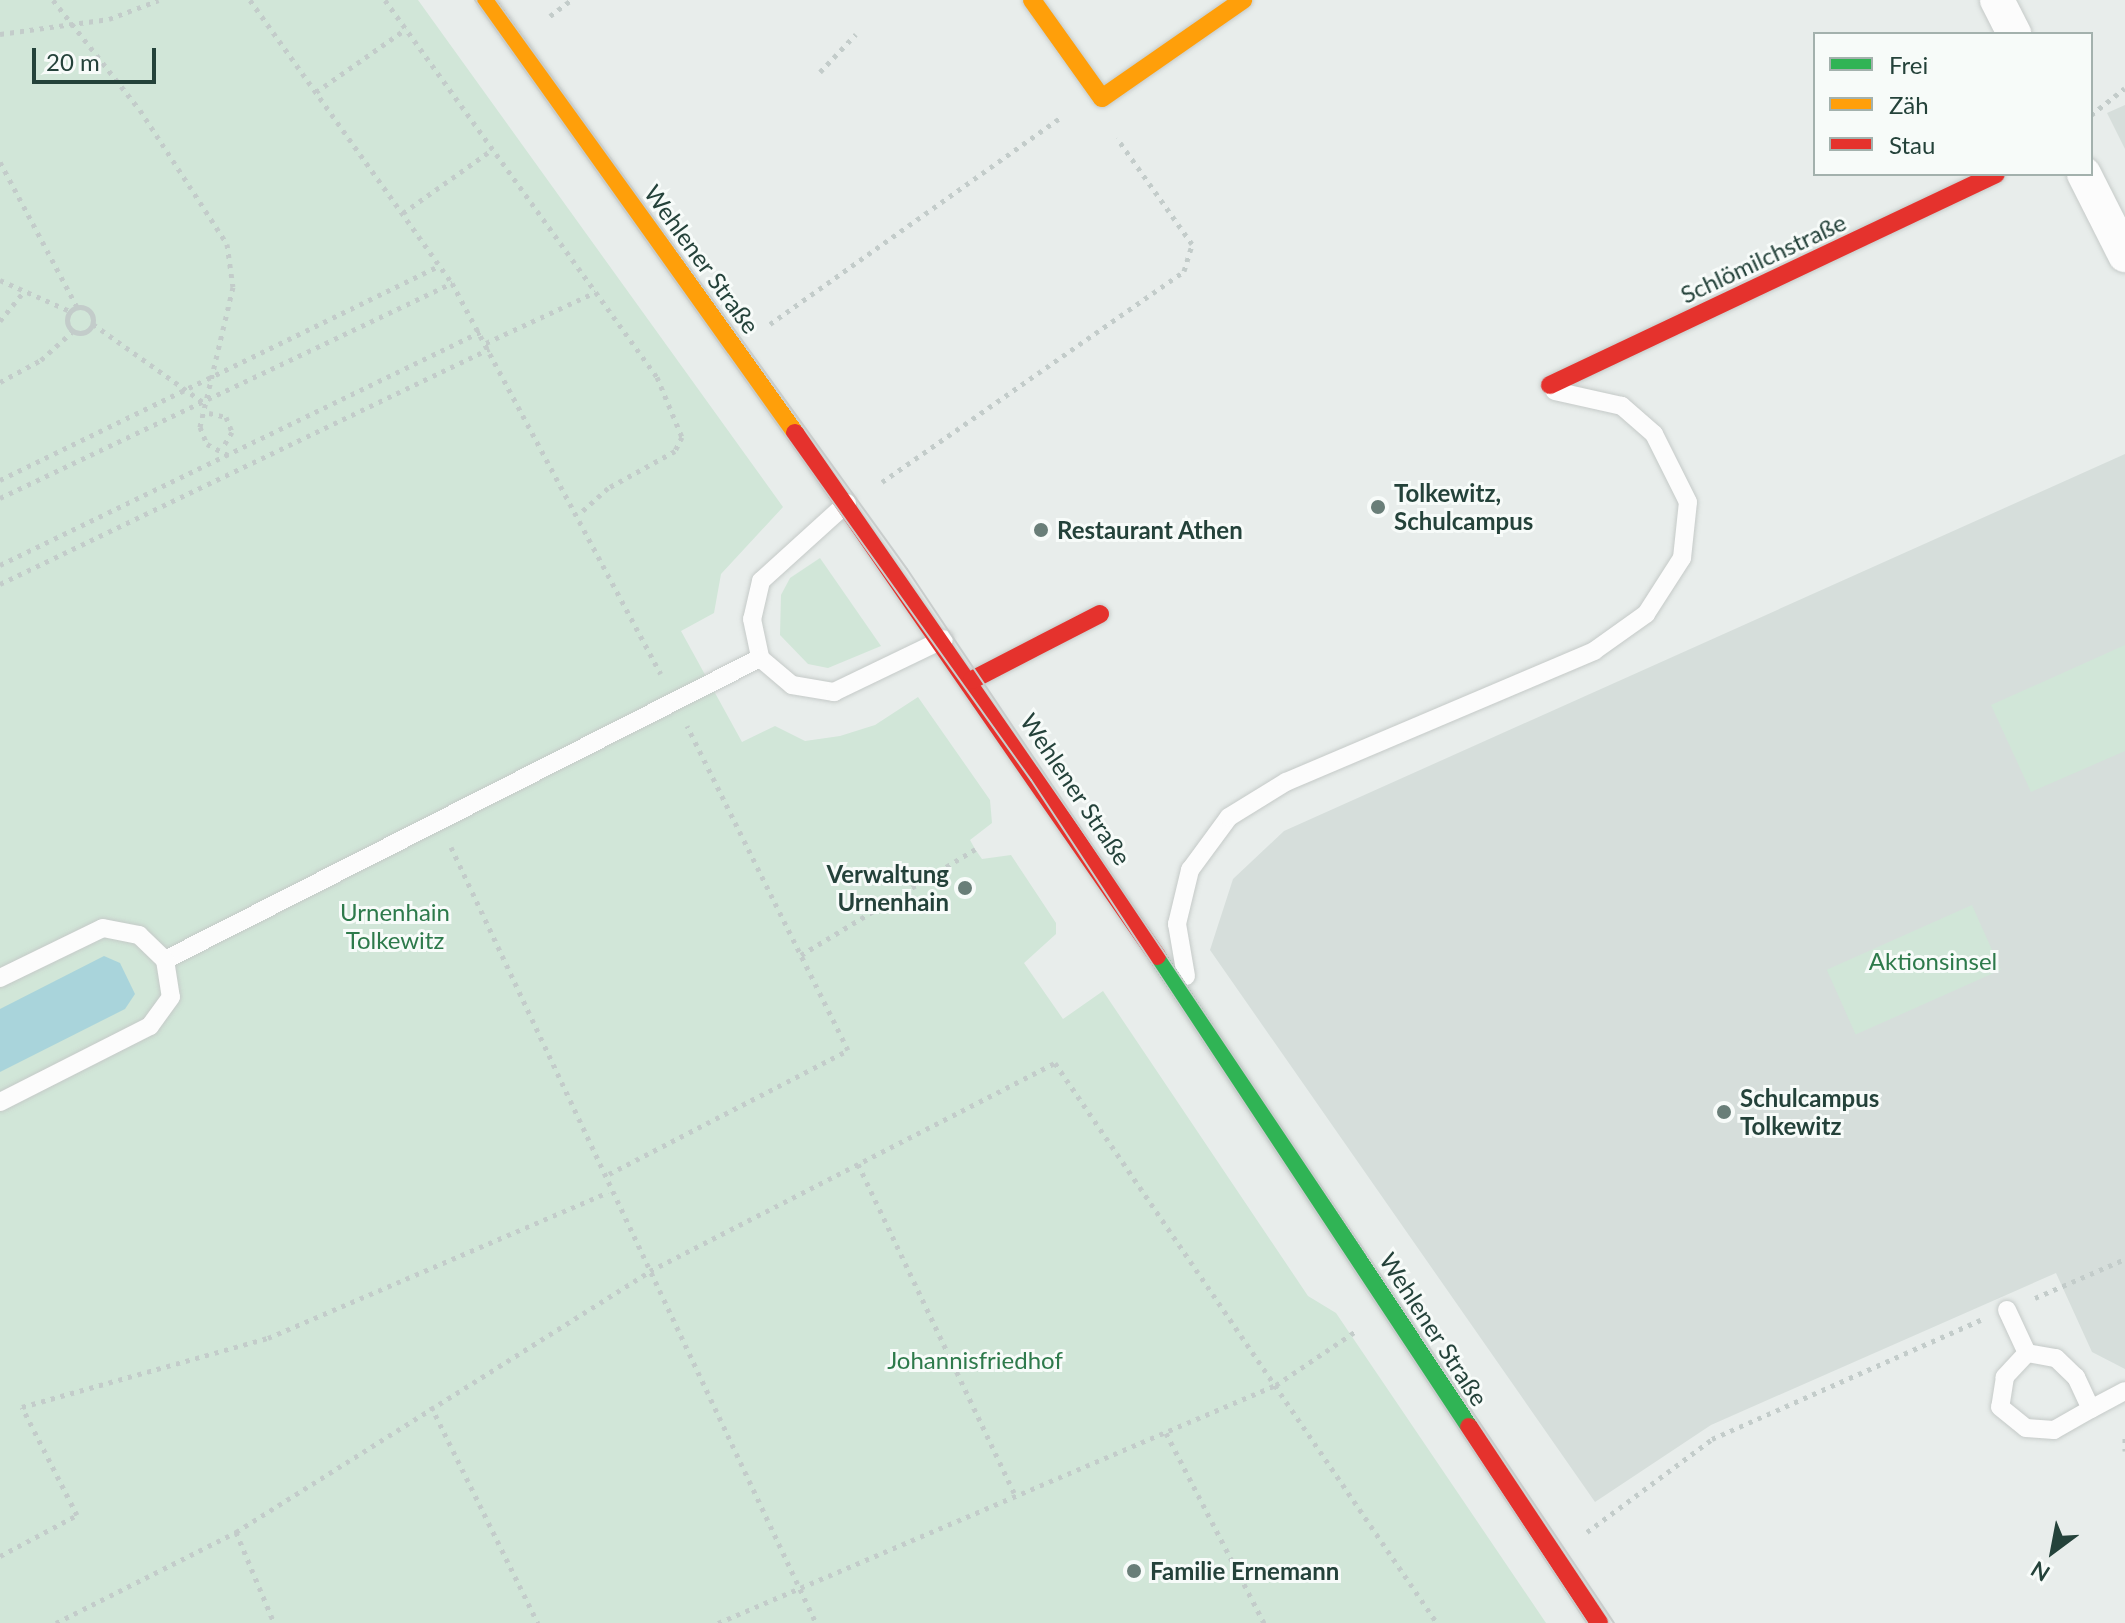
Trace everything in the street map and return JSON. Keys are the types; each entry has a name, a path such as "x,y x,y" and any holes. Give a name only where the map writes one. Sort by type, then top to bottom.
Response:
{"main road":[{"name":"Wehlener Straße","path":"486,0 944,639 1190,999 1599,1623"},
{"path":"1032,0 1102,98 1243,0"},
{"name":"Schlömilchstraße","path":"1546,386 1992,176"},
{"path":"972,680 1100,614"}],"street":[{"path":"1997,0 2013,32"},
{"path":"2085,176 2125,255"}],"lane":[{"path":"1190,999 1177,924 1190,870 1229,817 1286,782 1594,651 1646,614 1682,558 1688,502 1654,434 1622,406 1546,386"},
{"path":"847,503 761,581 752,619 760,658 792,685 834,692 944,639"},
{"path":"165,960 677,704 760,658"},
{"path":"0,978 103,928 139,935 165,960 171,997 150,1026 0,1102"},
{"path":"2007,1310 2027,1353"},
{"path":"2027,1353 2056,1358 2076,1377 2091,1409"},
{"path":"2027,1353 2005,1377 2000,1407 2026,1428 2054,1430 2125,1391"}],"path":[{"path":"53,0 63,20 140,110 227,244 233,287 208,379 205,404"},
{"path":"0,34 63,20 109,19 159,0"},
{"path":"250,0 452,283 480,332 580,513 848,1050 609,1174"},
{"path":"385,0 657,377 682,437 675,451 608,488 580,513"},
{"path":"316,92 406,29"},
{"path":"820,72 856,34"},
{"path":"2093,113 2125,88"},
{"path":"737,349 1080,103 1102,98 1105,121 1192,244 1184,271 847,503"},
{"path":"403,213 493,149"},
{"path":"0,162 77,307 90,311 93,324 188,388 205,404 209,413"},
{"path":"0,480 439,266"},
{"path":"0,280 70,311"},
{"path":"0,498 205,404 452,283"},
{"path":"0,321 24,291"},
{"path":"1,581 596,292"},
{"path":"70,311 77,307"},
{"path":"70,311 73,331"},
{"path":"0,382 41,360 73,331 93,324"},
{"path":"0,565 480,332"},
{"path":"209,413 200,427 207,444 223,447 228,455"},
{"path":"209,413 226,417 232,432 223,447"},
{"path":"438,821 609,1174 608,1192 650,1271 816,1623"},
{"path":"801,955 975,849"},
{"path":"56,1623 236,1532 431,1406 650,1271 1055,1063 1437,1623"},
{"path":"858,1164 1014,1493"},
{"path":"0,1556 77,1515 22,1407 268,1338 608,1192"},
{"path":"1553,1555 1712,1439 2125,1259"},
{"path":"718,1623 1014,1493 1166,1433 1276,1385 1391,1308"},
{"path":"431,1406 538,1623"},
{"path":"1166,1433 1264,1623"},
{"path":"2125,1438 2125,1451"},
{"path":"236,1532 274,1623"}],"shaded area":[{"path":"2125,105 2125,149 2107,113"},
{"name":"Schulcampus Tolkewitz","path":"2125,454 2125,1369 2092,1352 2056,1273 1711,1425 1595,1502 1210,950 1233,879 1284,831"}],"green space":[{"name":"Urnenhain Tolkewitz","path":"0,0 418,0 783,507 721,574 714,613 681,631 742,742 775,726 805,741 840,736 875,725 918,697 990,800 992,823 970,840 975,849 982,859 1011,855 1056,923 1056,934 1024,963 1063,1019 1103,991 1308,1296 1336,1313 1546,1623 0,1623"},
{"path":"820,558 881,646 828,668 808,664 780,635 781,595 790,578"},
{"path":"2125,645 2125,751 2031,792 1991,705"},
{"name":"Aktionsinsel","path":"1972,905 2001,970 1856,1035 1827,970"}],"water":[{"path":"104,956 120,963 135,994 125,1009 0,1072 0,1009"}],"tram line":[{"path":"475,0 1031,780 1587,1623"},
{"path":"496,0 907,569 1614,1623"}],"traffic: fast":[{"path":"1157,956 1469,1427"}],"traffic: slow":[{"path":"486,0 795,433"},
{"path":"1032,0 1102,98 1243,0"}],"traffic: jam":[{"path":"1550,385 1992,176"},
{"path":"795,433 1157,956"},
{"path":"972,680 1100,614"},
{"path":"1469,1427 1599,1623"}],"place":[{"name":"Tolkewitz, Schulcampus","path":"1378,507"},
{"name":"Restaurant Athen","path":"1041,530"},
{"name":"Verwaltung Urnenhain","path":"965,888"},
{"name":"Schulcampus Tolkewitz","path":"1724,1112"},
{"name":"Familie Ernemann","path":"1134,1571"}],"park label":[{"name":"Johannisfriedhof","path":"975,1360"}]}
